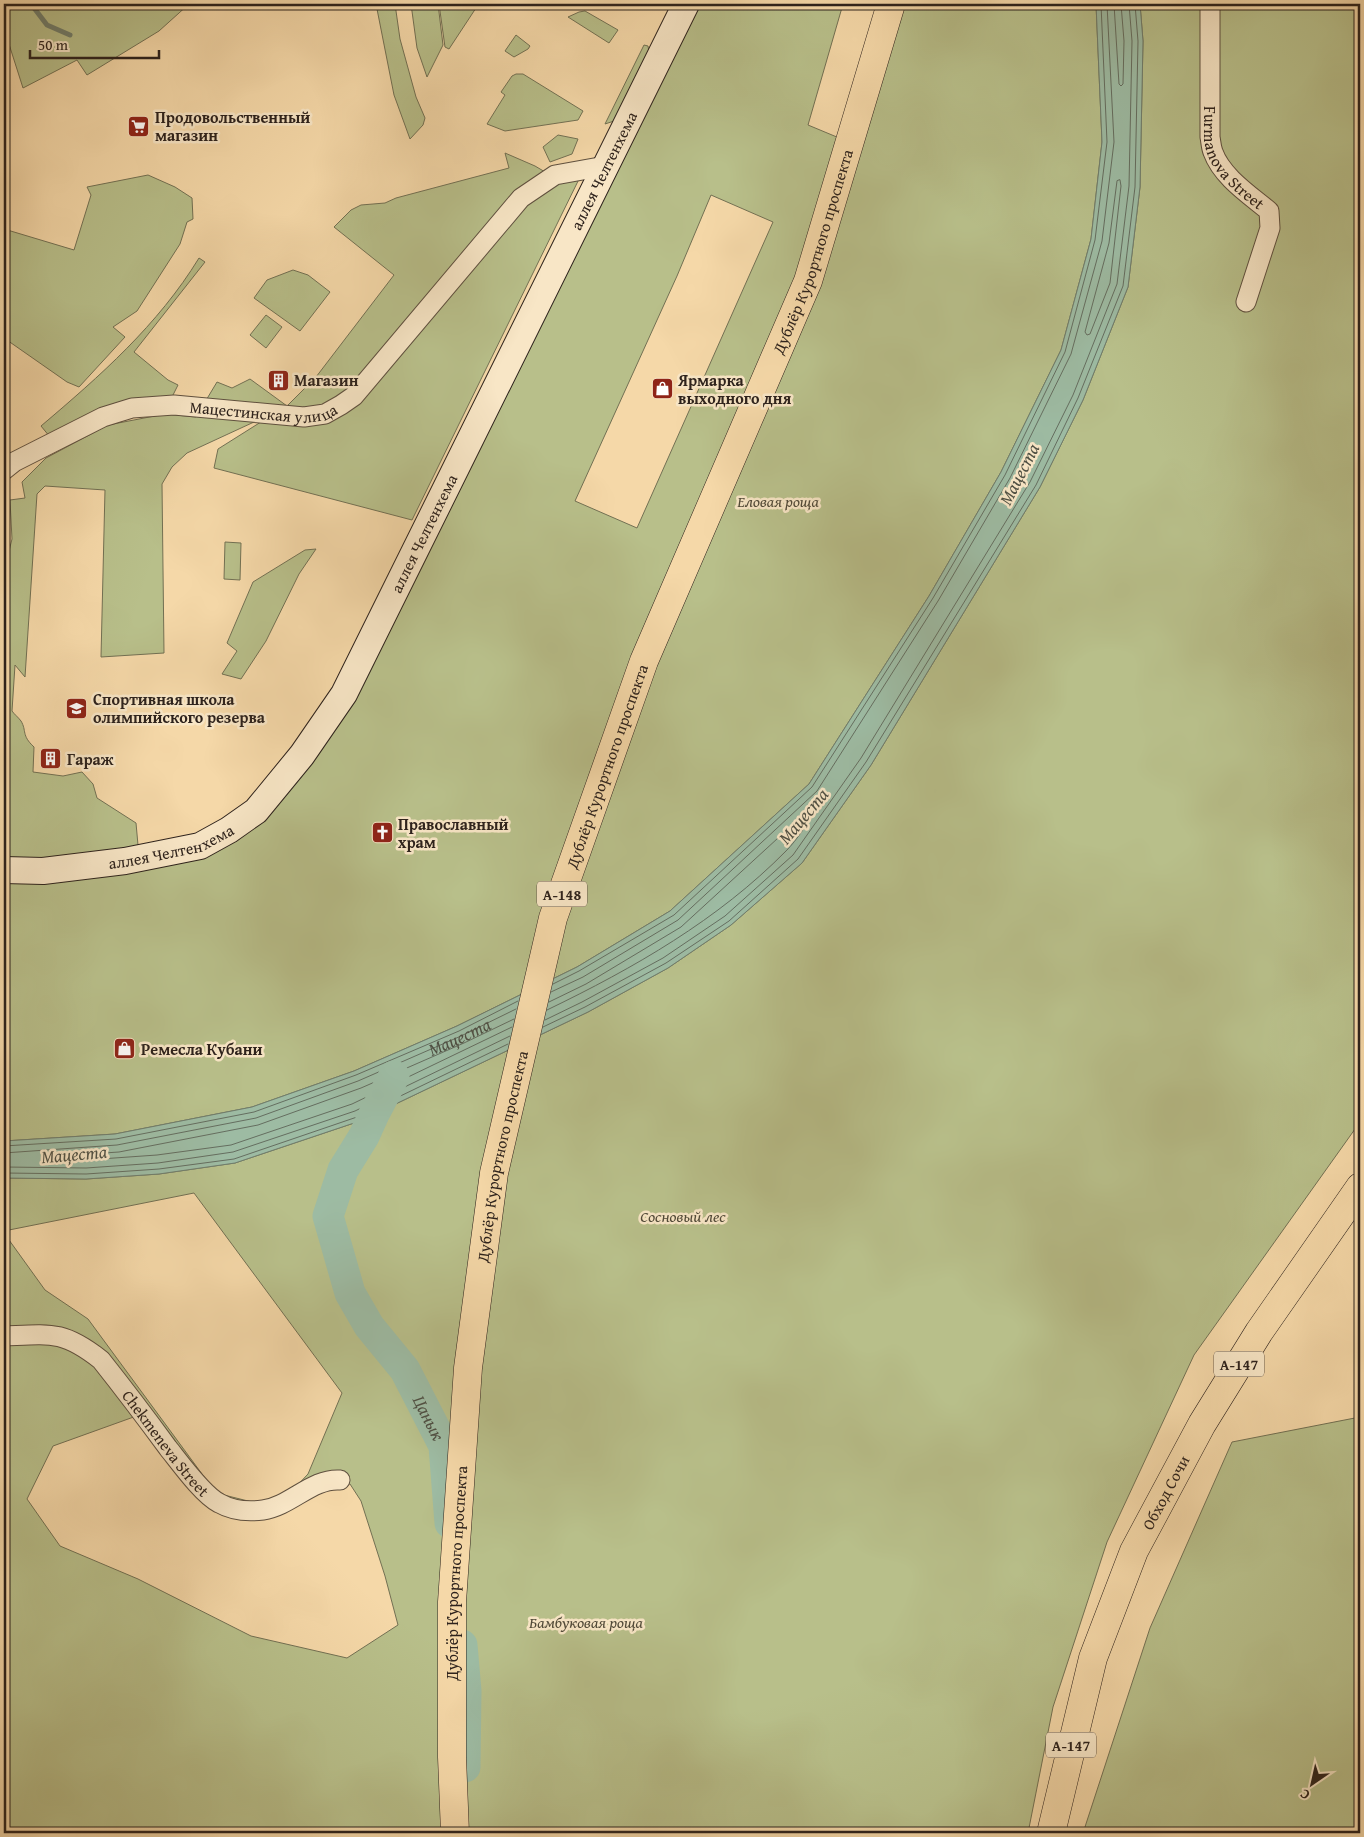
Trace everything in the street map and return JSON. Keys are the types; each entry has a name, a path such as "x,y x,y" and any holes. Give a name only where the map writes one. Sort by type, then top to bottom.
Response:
{"highway":[{"name":"Дублёр Курортного проспекта","path":"455,1833 452,1757 452,1602 468,1368 494,1173 553,918 644,661 808,281 891,4"},
{"name":"Обход Сочи","path":"1051,1833 1093,1658 1134,1551 1202,1424 1259,1332 1360,1188"}],"main road":[{"name":"аллея Челтенхема","path":"4,870 43,870 125,861 200,846 229,830 256,811 302,755 344,694 686,4"}],"street":[{"name":"Furmanova Street","path":"1210,4 1210,137 1213,152 1222,168 1235,183 1269,211 1270,228 1246,302"},
{"name":"Мацестинская улица","path":"4,470 14,462 104,417 132,408 174,405 304,418 325,414 354,396 384,363 443,288 521,198 555,175 605,166"},
{"name":"Chekmeneva Street","path":"4,1336 50,1334 69,1339 87,1349 101,1360 190,1476 217,1503 231,1509 246,1511 264,1510 282,1505 323,1482 340,1480"}],"green space":[{"path":"4,4 189,4 159,31 87,75 77,60 23,88 8,41 4,36"},
{"path":"376,4 395,4 400,39 416,97 425,118 423,125 410,139 394,95"},
{"path":"411,4 438,4 443,45 427,77 417,48"},
{"path":"439,4 468,4 476,8 449,49 445,47"},
{"name":"Еловая роща","path":"686,4 843,4 808,125 844,140 883,4 1096,4 1102,142 1091,239 1061,350 1001,472 929,596 809,784 670,911 577,967 457,1026 354,1071 252,1107 115,1134 4,1141 4,571 12,539 10,500 25,498 22,482 46,458 108,425 165,414 196,417 217,382 232,388 250,379 287,406 316,377 394,275 334,227 351,210 361,205 385,203 396,198 509,168 505,153 535,166 557,179 581,175 412,520 214,468 218,449 280,410 187,453 172,467 162,484 164,653 101,657 105,490 45,486 37,494 25,677 15,665 12,711 21,721 26,736 34,747 33,772 63,776 82,772 93,784 97,798 136,823 138,845 200,846 303,754","holes":["711,195 773,222 637,528 575,501 677,276"]},
{"path":"1140,4 1360,4 1360,1122 1194,1355 1107,1542 1053,1707 1028,1833 4,1833 4,1233 45,1290 88,1319 216,1493 264,1505 291,1492 308,1474 342,1393 194,1193 4,1231 4,1178 86,1179 159,1174 235,1163 360,1121 588,1012 668,968 731,925 802,863 871,765 1040,487 1083,400 1128,287 1140,187 1143,41","holes":["142,1414 190,1476 217,1503 231,1509 246,1511 264,1510 282,1505 332,1480 350,1484 361,1501 385,1576 398,1625 347,1658 251,1636 138,1579 60,1546 27,1499 53,1446"]},
{"path":"585,11 618,30 609,43 568,17"},
{"path":"516,35 530,46 514,57 505,51"},
{"path":"644,45 648,46 649,52 614,121 605,124"},
{"path":"523,74 583,111 578,120 505,131 487,124 505,95 501,92 512,76"},
{"path":"558,135 578,139 572,154 550,162 543,147"},
{"path":"148,175 175,187 192,198 193,219 187,222 180,244 137,311 113,327 125,337 79,387 67,382 4,338 4,229 74,250 91,195 87,187"},
{"path":"199,258 205,262 134,352 168,380 178,385 171,399 50,437 41,426 106,369 147,327 183,282"},
{"path":"293,270 308,275 330,292 300,331 254,298 267,280"},
{"path":"266,315 282,327 266,348 250,335"},
{"path":"225,542 241,543 240,580 224,579"},
{"path":"316,549 299,574 266,641 241,679 222,674 237,651 227,643 253,582 305,550"},
{"path":"1360,1417 1360,1833 1083,1833 1150,1628 1232,1442"}],"water":[{"name":"Мацеста","path":"1096,4 1140,4 1143,41 1140,187 1128,287 1083,400 1040,487 871,765 802,863 731,925 668,968 588,1012 360,1121 235,1163 159,1174 86,1179 4,1178 4,1141 115,1134 252,1107 354,1071 457,1026 577,967 670,911 809,784 929,596 1001,472 1061,350 1091,239 1102,142"}],"waterway":[{"path":"31,4 47,25 70,35"},
{"name":"Цанык","path":"394,1076 364,1136 343,1170 328,1216 350,1293 369,1326 405,1370 444,1446 450,1523"},
{"name":"Цанык","path":"462,1645 466,1691 465,1767"}],"place":[{"name":"Продовольственный магазин","path":"139,126"},
{"name":"Магазин","path":"278,380"},
{"name":"Ярмарка выходного дня","path":"662,389"},
{"name":"Спортивная школа олимпийского резерва","path":"77,708"},
{"name":"Гараж","path":"51,759"},
{"name":"Православный храм","path":"382,833"},
{"name":"Ремесла Кубани","path":"125,1049"}],"park label":[{"name":"Сосновый лес","path":"683,1216"},
{"name":"Бамбуковая роща","path":"586,1622"}]}
